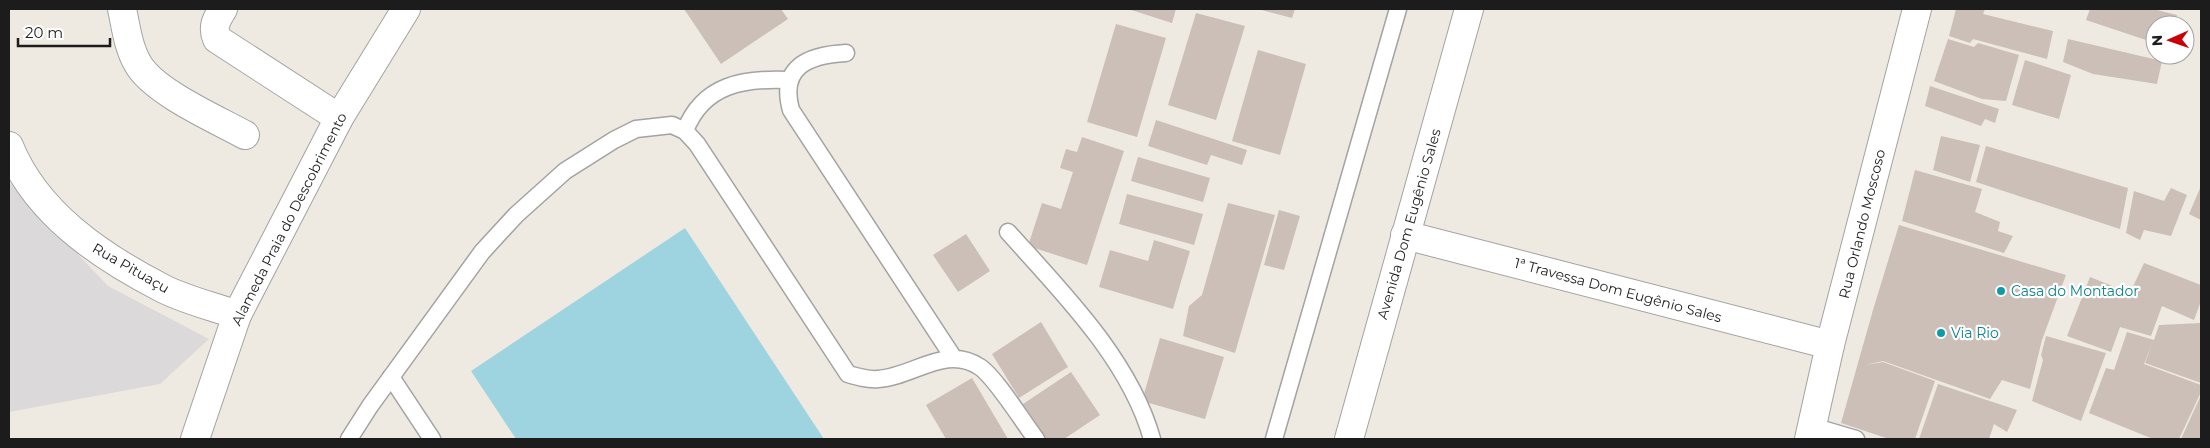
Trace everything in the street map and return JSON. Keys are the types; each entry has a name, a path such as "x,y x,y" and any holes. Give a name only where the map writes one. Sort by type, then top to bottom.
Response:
{"street":[{"path":"122,9 130,49 138,65 152,82 246,135"},
{"path":"223,9 215,22 214,31 217,40 339,118"},
{"name":"Alameda Praia do Descobrimento","path":"195,439 237,315 339,118 406,9"},
{"name":"Avenida Dom Eugênio Sales","path":"1349,439 1469,9"},
{"name":"Rua Orlando Moscoso","path":"1811,433 1830,345 1917,9"},
{"name":"Rua Pituaçu","path":"9,146 17,166 48,209 96,250 163,289 237,315"},
{"name":"1ª Travessa Dom Eugênio Sales","path":"1405,235 1830,345"}],"lane":[{"path":"1274,439 1398,9"},
{"path":"846,53 830,54 812,59 796,68 789,80 787,96 791,110 953,358"},
{"path":"685,130 699,104 712,94 748,81 789,80"},
{"path":"349,439 482,252 516,215 565,171 614,140 636,129 672,126 685,130 697,144 848,374 859,378 878,379 953,358 980,367 994,381 1036,439"},
{"path":"1008,232 1068,300 1118,365 1139,405 1152,439"},
{"path":"392,377 432,439"},
{"path":"1811,433 1856,439"}],"shaded area":[{"path":"9,182 108,286 209,339 160,384 9,412"}],"water":[{"path":"685,228 824,439 516,439 471,371"}],"building":[{"path":"684,9 781,9 788,19 721,64"},
{"path":"1128,9 1176,9 1172,23"},
{"path":"1258,9 1295,9 1292,18"},
{"path":"1956,9 1985,9 1983,14 2053,31 2047,59 1973,39 1970,43 1949,36"},
{"path":"2090,9 2153,9 2177,15 2145,15 2145,40 2086,20"},
{"path":"1196,13 1245,26 1216,120 1168,105"},
{"path":"1116,24 1166,38 1137,137 1087,122"},
{"path":"1948,39 1974,47 1978,43 2019,55 2006,101 1982,99 1934,81"},
{"path":"2068,39 2145,57 2145,65 2161,65 2157,84 2093,74 2063,62"},
{"path":"1258,50 1306,64 1280,155 1232,141"},
{"path":"2025,60 2071,75 2059,119 2012,105"},
{"path":"1930,86 1999,109 1995,123 1985,119 1981,126 1925,106"},
{"path":"1156,120 1247,150 1242,165 1211,155 1207,165 1148,146"},
{"path":"1941,136 1980,145 1970,182 1933,170"},
{"path":"1082,137 1124,151 1087,265 1028,246 1042,203 1061,209 1073,172 1060,168 1066,149 1077,152"},
{"path":"1986,146 2128,188 2120,229 1976,182"},
{"path":"1138,157 1210,178 1203,202 1131,181"},
{"path":"1915,170 1982,189 1975,212 2000,222 1998,231 2013,236 2004,253 1902,221"},
{"path":"2201,186 2201,220 2189,214"},
{"path":"2171,188 2187,195 2171,236 2144,230 2140,240 2126,233 2134,191 2164,201"},
{"path":"1127,194 1203,214 1194,245 1119,224"},
{"path":"1228,203 1275,215 1235,353 1183,336 1189,306 1202,295"},
{"path":"1279,210 1300,216 1284,270 1264,265"},
{"path":"1899,225 2066,275 2042,340 2030,389 2002,380 1990,399 1883,361 1865,365 1883,362 1935,381 1915,439 1889,439 1841,423"},
{"path":"966,234 990,271 958,292 933,255"},
{"path":"1154,240 1190,251 1173,309 1099,287 1110,250 1148,261"},
{"path":"2144,263 2201,285 2201,301 2194,320 2162,306 2151,336 2120,327 2111,352 2067,336 2090,277 2130,293"},
{"path":"1041,322 1068,367 1019,398 992,354"},
{"path":"2201,323 2201,383 2145,363 2153,341 2144,364 2201,385 2201,392 2179,439 2153,439 2089,413 2106,368 2114,370 2127,332 2154,340 2159,325"},
{"path":"2046,336 2106,353 2081,421 2032,401 2043,360 2041,355"},
{"path":"1160,338 1224,357 1205,419 1142,401"},
{"path":"1071,372 1100,415 1064,439 1046,439 1023,404"},
{"path":"972,378 1008,439 946,439 926,405"},
{"path":"1938,384 2017,410 2007,432 1994,424 1989,439 1919,439"},
{"path":"2201,395 2201,439 2181,439"}],"place":[{"name":"Casa do Montador","path":"2001,291"},
{"name":"Via Rio","path":"1941,333"}]}
